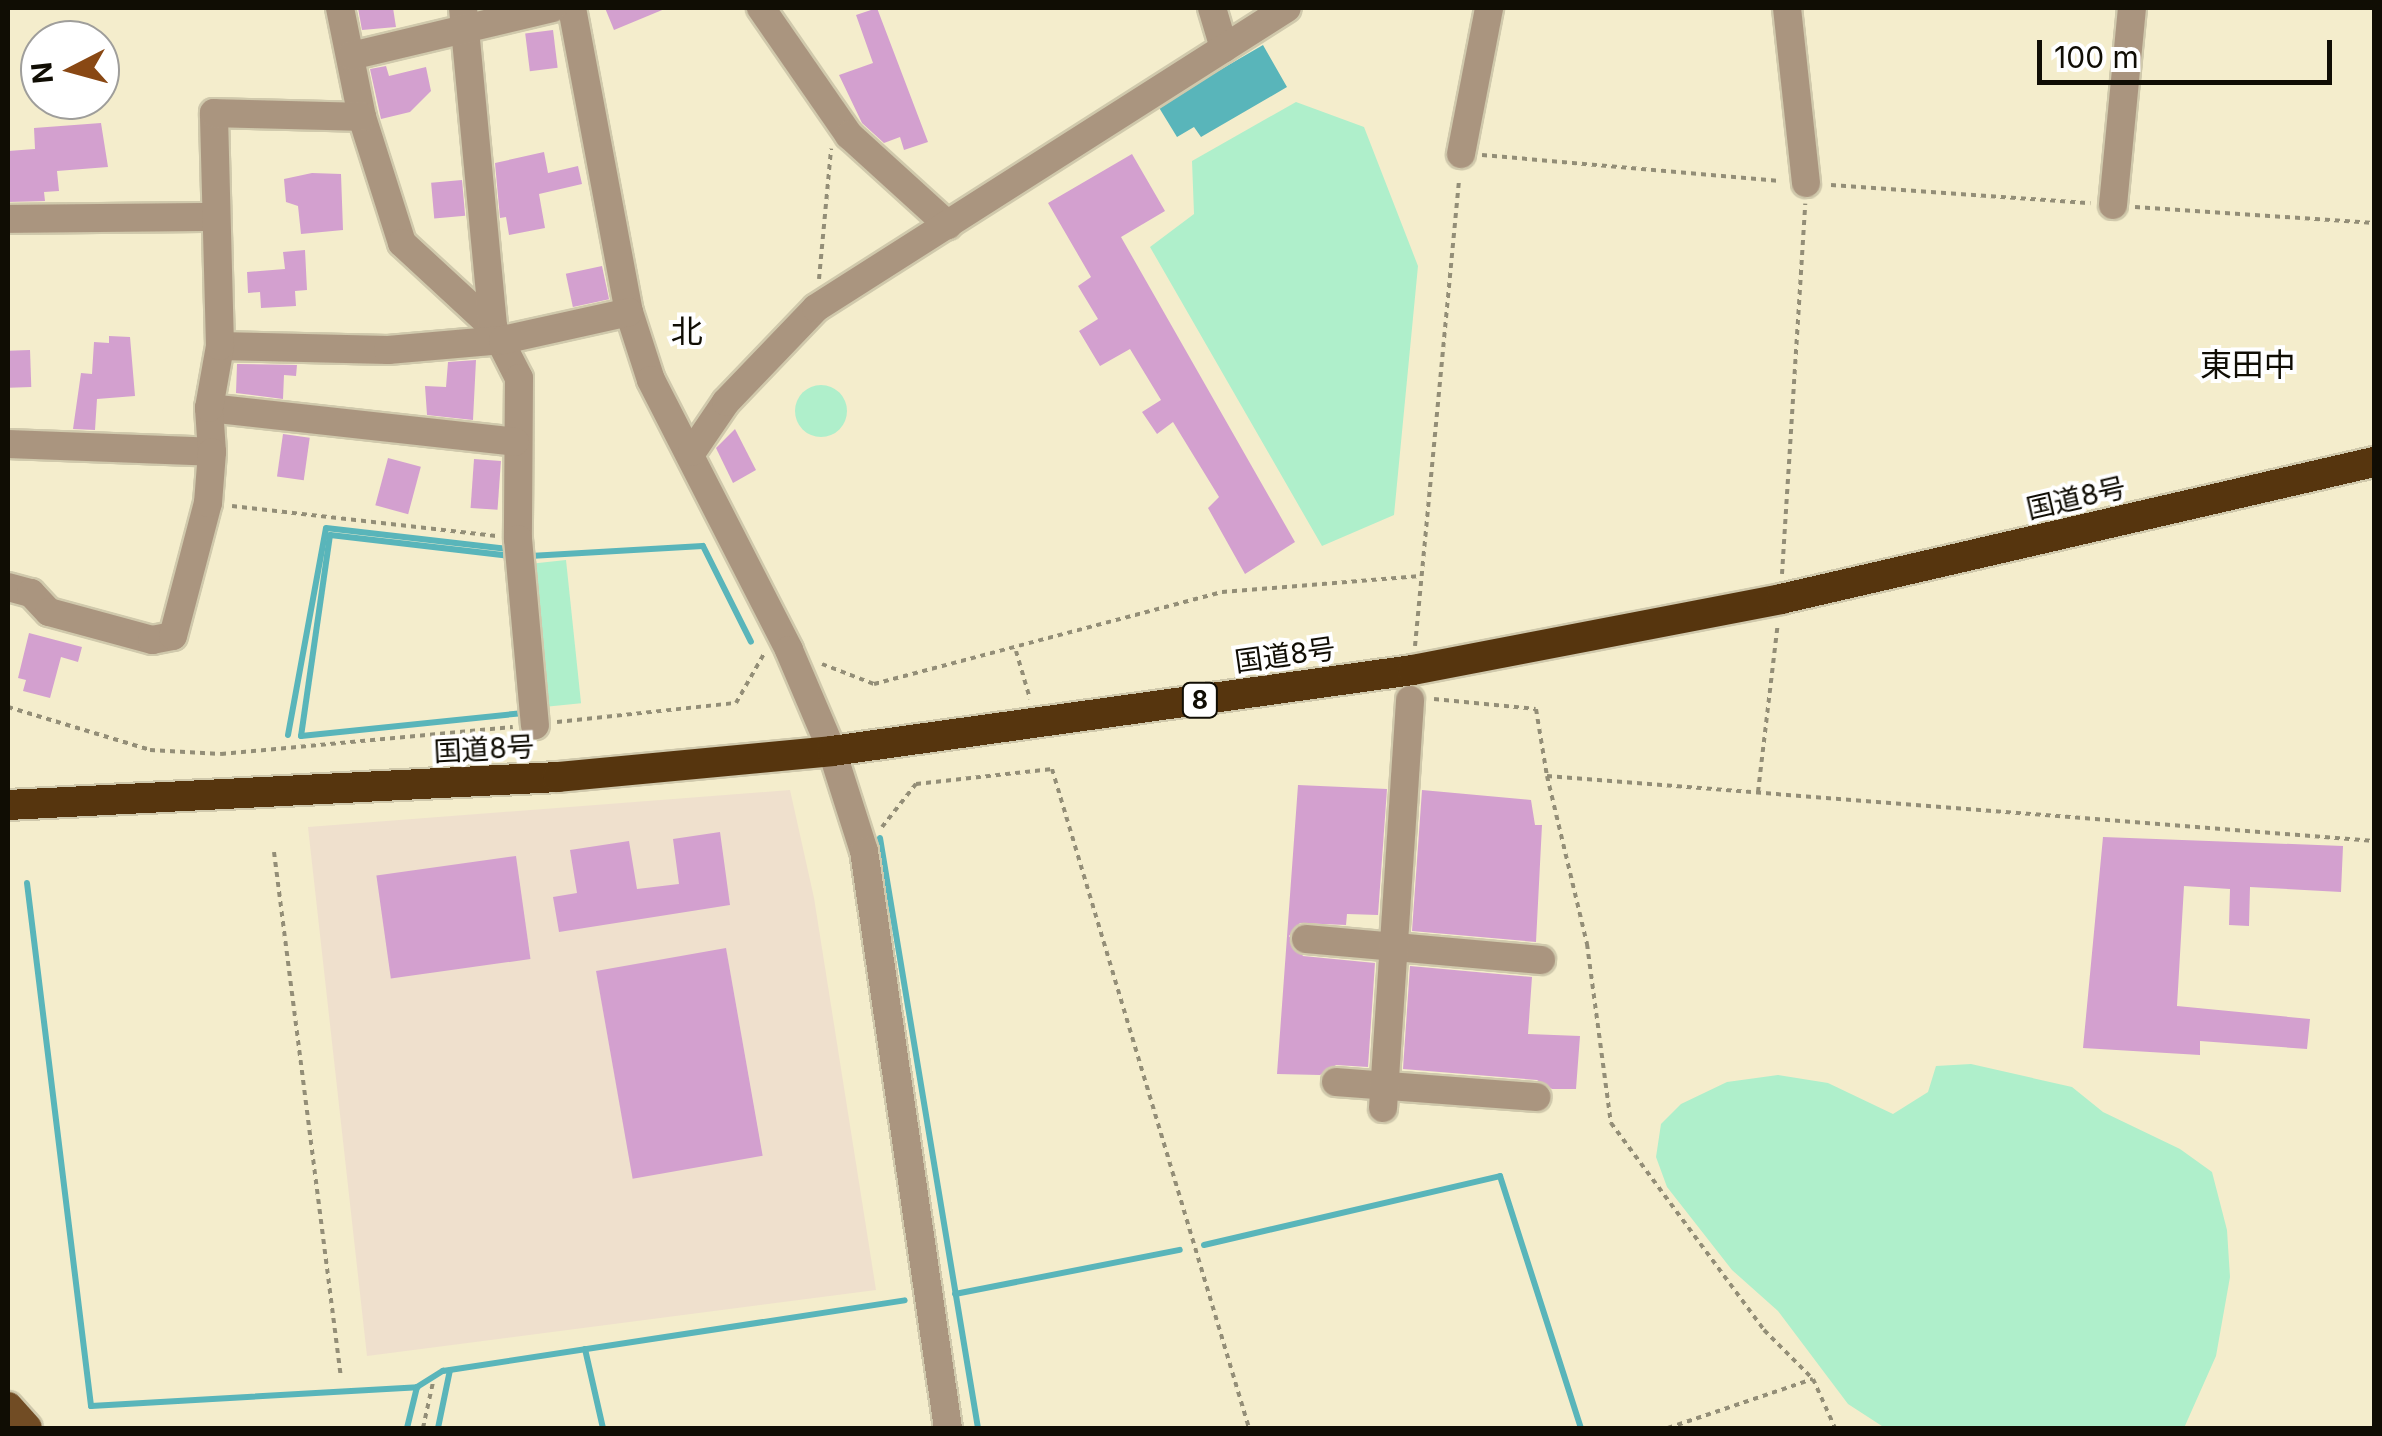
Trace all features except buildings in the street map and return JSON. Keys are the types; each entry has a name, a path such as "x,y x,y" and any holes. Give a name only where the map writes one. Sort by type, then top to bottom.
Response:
{"highway":[{"name":"国道8号","path":"8,805 558,777 832,751 1037,722 1411,685 2374,462"}],"main road":[{"path":"8,1407 26,1428"}],"street":[{"path":"340,8 362,117 402,242 498,333"},
{"path":"352,56 464,18 552,8"},
{"path":"572,8 629,312 651,380 692,452 789,650 832,751 864,851 948,1428"},
{"path":"761,8 835,114 876,164 897,173 948,225"},
{"path":"1212,8 1224,48"},
{"path":"692,452 726,402 816,308 1287,8"},
{"path":"1461,154 1489,8"},
{"path":"1787,8 1806,183"},
{"path":"2113,205 2132,8"},
{"path":"464,18 498,333 519,378 515,442 518,538 535,725"},
{"path":"8,587 31,593 49,612 152,640 173,636 208,503 212,452 209,408 220,346 213,217 214,113 362,117"},
{"path":"8,219 213,217"},
{"path":"220,346 388,350 629,312"},
{"path":"209,408 515,442"},
{"path":"8,444 212,452"},
{"path":"1384,1099 1390,948 1411,685"},
{"path":"1306,939 1541,960"},
{"path":"1336,1082 1384,1099 1536,1097"}],"path":[{"path":"816,308 835,114"},
{"path":"1758,792 1781,600 1806,183 1461,154 1411,685 1456,698 1536,709 1547,776 1587,944 1611,1122 1764,1330 1813,1379 1835,1428"},
{"path":"208,503 518,538"},
{"path":"8,707 150,750 222,754 535,725 736,704 762,652 789,650 874,684 1016,651 1222,592 1420,576"},
{"path":"1016,651 1037,722"},
{"path":"864,851 916,784 1052,769 1249,1428"},
{"path":"1547,776 2374,841"},
{"path":"274,852 341,1378"},
{"path":"1668,1428 1813,1379"},
{"path":"423,1428 433,1382"}],"shaded area":[{"path":"790,790 814,898 876,1290 367,1356 308,827"}],"green space":[{"path":"1296,102 1364,127 1418,266 1394,515 1322,546 1150,247 1194,214 1192,161"},
{"path":"821,385 839,393 847,411 839,429 821,437 803,429 795,411 803,393"},
{"path":"566,560 581,703 546,707 531,564"},
{"path":"1971,1064 2072,1087 2103,1112 2180,1149 2212,1172 2227,1230 2230,1277 2216,1356 2184,1428 1885,1428 1848,1404 1778,1311 1732,1270 1667,1187 1656,1157 1661,1124 1681,1104 1727,1082 1778,1075 1828,1083 1893,1114 1928,1092 1936,1066"}],"water":[{"path":"1263,45 1287,87 1201,137 1194,127 1177,137 1158,106"}],"waterway":[{"path":"288,735 326,528 508,549"},
{"path":"511,556 330,535 301,736 524,713"},
{"path":"530,556 703,546 751,642"},
{"path":"880,838 978,1428"},
{"path":"27,883 91,1406 417,1387 407,1428"},
{"path":"1204,1245 1500,1176 1581,1428"},
{"path":"955,1294 1180,1250"},
{"path":"417,1387 443,1371 905,1300"},
{"path":"585,1349 603,1428"},
{"path":"438,1428 450,1370"}],"district":[{"name":"北","path":"687,332"},
{"name":"東田中","path":"2248,365"}]}
